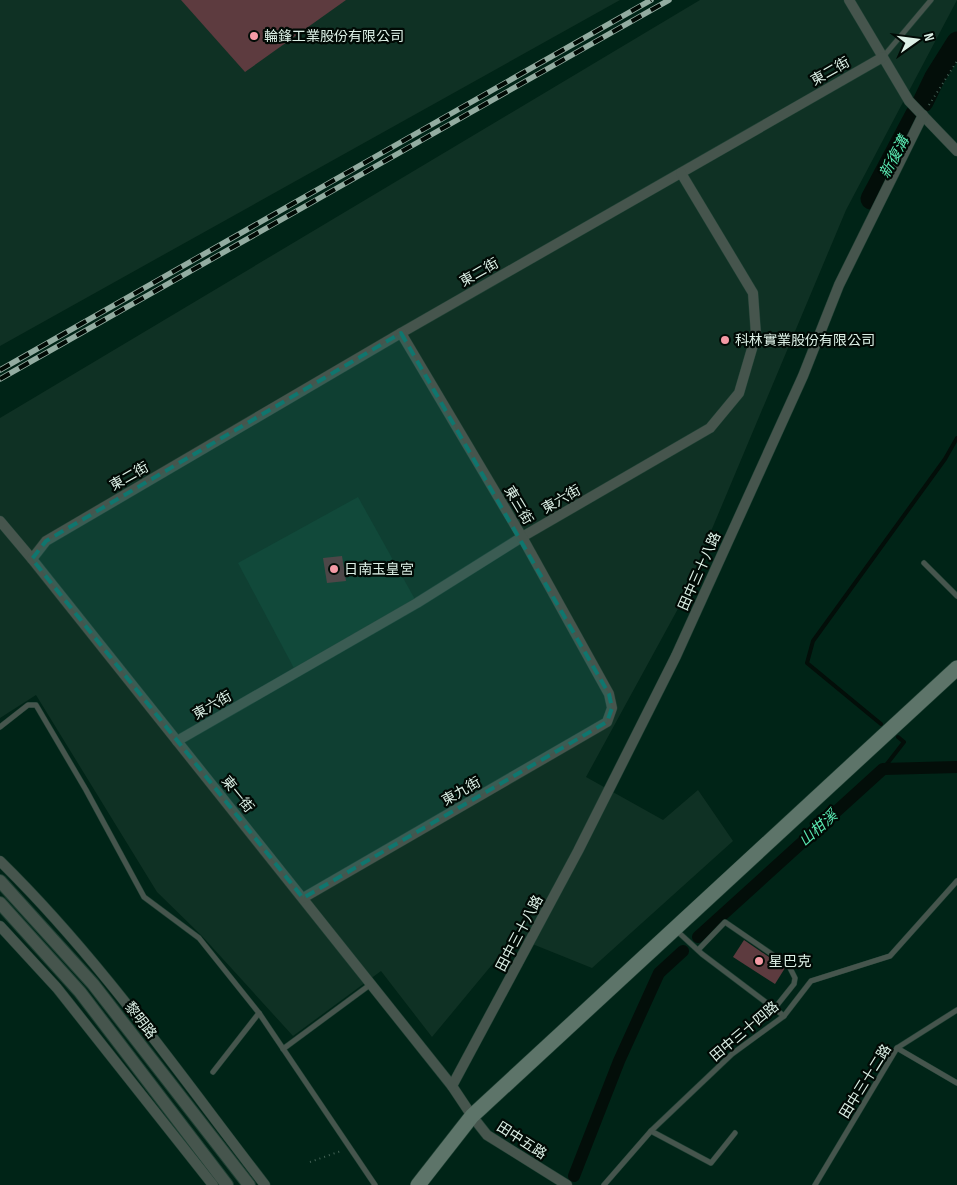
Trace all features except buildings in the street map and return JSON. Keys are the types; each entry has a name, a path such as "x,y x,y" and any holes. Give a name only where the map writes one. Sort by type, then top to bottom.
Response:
{"main road":[{"path":"418,1185 472,1116 957,668"}],"street":[{"path":"849,0 909,102 957,151"},
{"name":"東二街","path":"32,559 46,541 401,333 883,57"},
{"name":"田中三十八路","path":"452,1086 578,851 676,656 803,376 839,285 923,115"},
{"name":"東六街","path":"177,740 417,603 522,537 710,428 740,393 756,335 753,293 681,172"},
{"name":"東三街","path":"401,333 522,537 609,694"},
{"name":"東一街","path":"0,520 452,1086"},
{"name":"東九街","path":"303,898 607,722 612,708 609,694"},
{"path":"0,861 36,897 90,958 169,1057 264,1185"},
{"name":"黎明路","path":"0,882 93,984 249,1185"},
{"path":"0,903 80,992 227,1185"},
{"path":"0,926 57,988 213,1185"},
{"path":"164,1074 191,1089"},
{"path":"127,1075 170,1110"},
{"name":"田中五路","path":"452,1086 472,1116 487,1134 567,1185"}],"lane":[{"name":"東二街","path":"883,57 931,0"},
{"path":"924,563 957,596"},
{"path":"0,727 28,705 36,705 86,790 144,897 199,938 259,1013 375,1185"},
{"name":"田中三十四路","path":"604,1185 651,1131 732,1054 784,1016 811,981 890,956 957,880"},
{"path":"698,950 725,922 789,966 795,978 794,984 774,1009"},
{"path":"675,928 698,950 784,1016"},
{"path":"283,1049 371,984"},
{"name":"田中三十二路","path":"815,1185 897,1048 957,1010"},
{"path":"213,1072 259,1013"},
{"path":"897,1048 957,1083"},
{"path":"651,1131 711,1163 735,1132"}],"path":[{"path":"923,115 957,61"},
{"path":"310,1162 350,1148"}],"highlighted area":[{"path":"401,333 609,694 612,708 607,722 303,898 32,559 46,541"}],"shaded area":[{"path":"0,0 620,0 0,346"},
{"path":"700,0 957,0 846,210 680,605 586,777 663,820 698,790 733,841 592,968 515,937 432,1037 381,971 293,1036 202,936 157,892 36,695 0,718 0,418"},
{"path":"358,497 417,603 296,672 238,563"}],"waterway":[{"name":"新復溝","path":"923,102 935,77 957,42"},
{"name":"新復溝","path":"871,199 916,114"},
{"path":"881,724 807,663 813,641 945,459 957,438"},
{"path":"883,769 904,742 898,737"},
{"name":"山柑溪","path":"698,937 883,769 957,767"},
{"name":"山柑溪","path":"574,1176 619,1061 659,973 683,951"}],"railway":[{"path":"0,370 651,0"},
{"path":"0,379 669,0"}],"place":[{"name":"輪鋒工業股份有限公司","path":"254,36"},
{"name":"科林實業股份有限公司","path":"725,340"},
{"name":"日南玉皇宮","path":"334,569"},
{"name":"星巴克","path":"759,961"}]}
